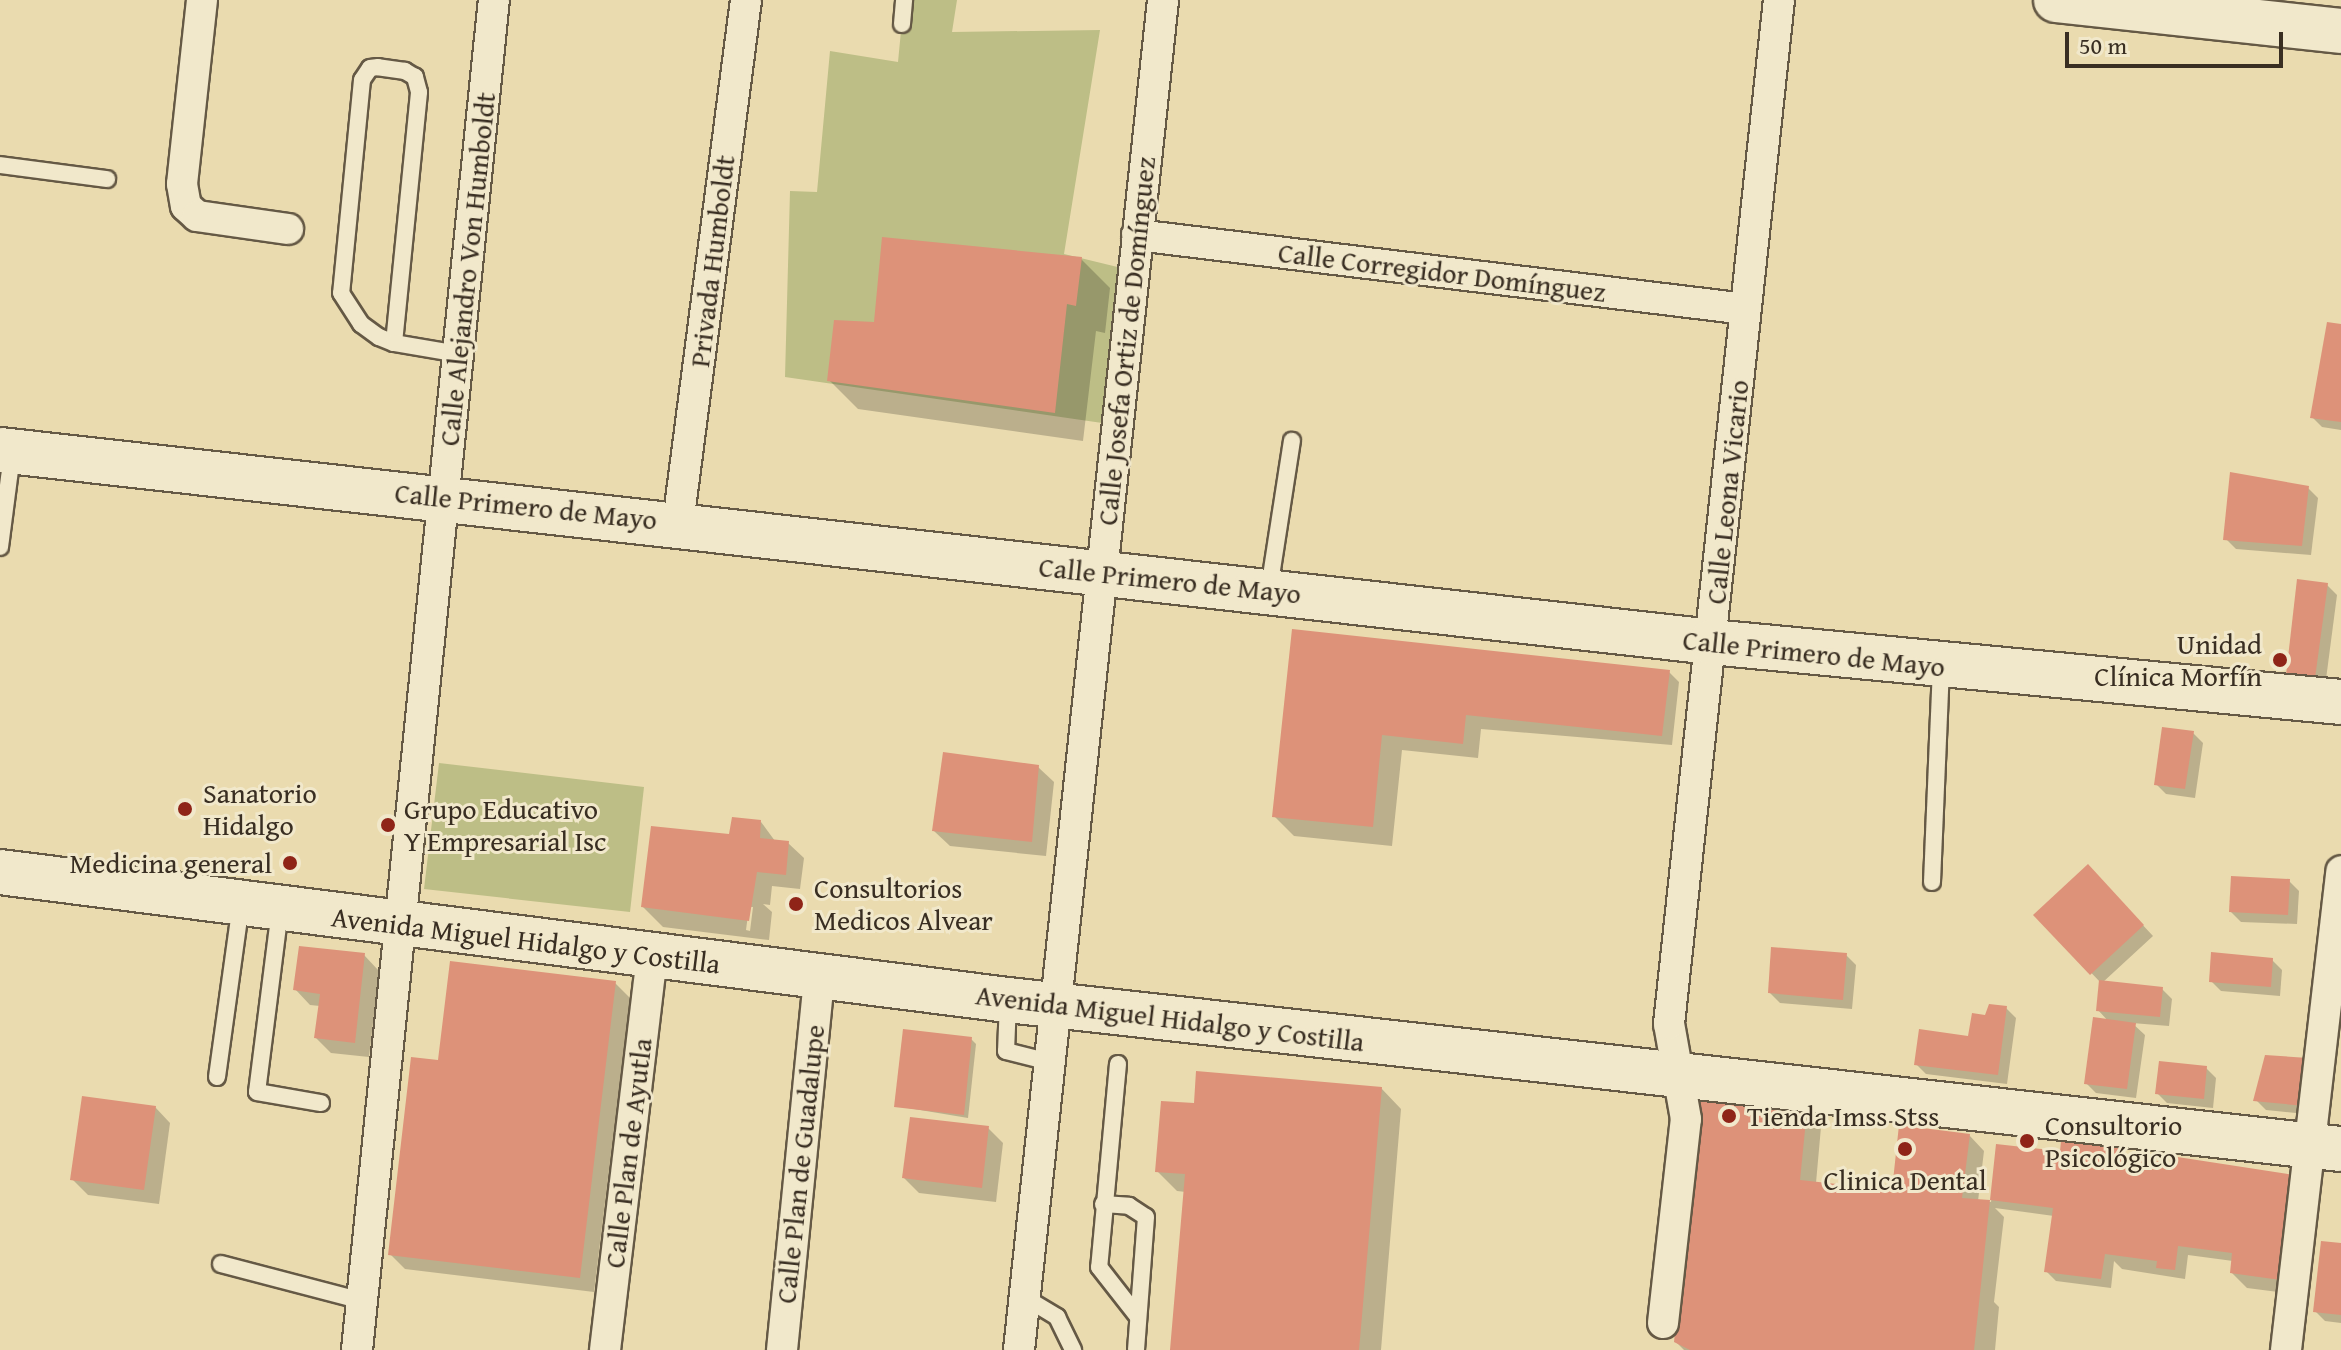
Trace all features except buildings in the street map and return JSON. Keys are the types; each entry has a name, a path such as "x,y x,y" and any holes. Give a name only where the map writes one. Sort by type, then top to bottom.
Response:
{"main road":[{"path":"2056,0 2341,31"},
{"name":"Calle Primero de Mayo","path":"6,450 678,523 1711,642 2341,702"},
{"name":"Avenida Miguel Hidalgo y Costilla","path":"0,872 1008,1000 2325,1148"}],"street":[{"path":"202,0 182,184 186,206 197,216 288,229"},
{"name":"Calle Alejandro Von Humboldt","path":"357,1350 494,0"},
{"name":"Privada Humboldt","path":"678,523 746,0"},
{"name":"Calle Josefa Ortiz de Domínguez","path":"1019,1350 1046,1061 1163,0"},
{"name":"Calle Leona Vicario","path":"1663,1323 1686,1119 1682,1078 1669,1024 1779,0"},
{"name":"Calle Corregidor Domínguez","path":"1137,235 1746,309"},
{"path":"2286,1350 2325,1148 2341,871"},
{"name":"Calle Plan de Ayutla","path":"605,1350 652,956"},
{"name":"Calle Plan de Guadalupe","path":"782,1350 819,977"}],"lane":[{"path":"902,24 904,0"},
{"path":"394,343 419,92 415,77 405,71 378,67 370,68 362,80 341,293 361,324 394,343 459,354"},
{"path":"0,165 107,179"},
{"path":"1269,591 1292,441"},
{"path":"0,547 6,450"},
{"path":"1932,882 1941,666"},
{"path":"217,1077 260,906"},
{"path":"260,906 257,1092 321,1103"},
{"path":"1008,1000 1006,1051 1046,1061"},
{"path":"1118,1064 1099,1267 1138,1317"},
{"path":"1103,1204 1141,1209 1146,1217 1136,1350"},
{"path":"221,1264 362,1301"},
{"path":"1024,1297 1057,1317 1073,1350"}],"green space":[{"path":"904,0 957,0 952,32 1100,30 1064,254 1134,271 1116,425 785,377 790,191 817,192 830,51 898,62"},
{"path":"439,763 644,787 630,912 424,889"}],"place":[{"name":"Unidad Clínica Morfín","path":"2280,660"},
{"name":"Sanatorio Hidalgo","path":"185,809"},
{"name":"Grupo Educativo Y Empresarial Isc","path":"388,825"},
{"name":"Medicina general","path":"290,863"},
{"name":"Consultorios Medicos Alvear","path":"796,904"},
{"name":"Tienda Imss Stss","path":"1729,1116"},
{"name":"Consultorio Psicológico","path":"2027,1141"},
{"name":"Clinica Dental","path":"1905,1149"}]}
